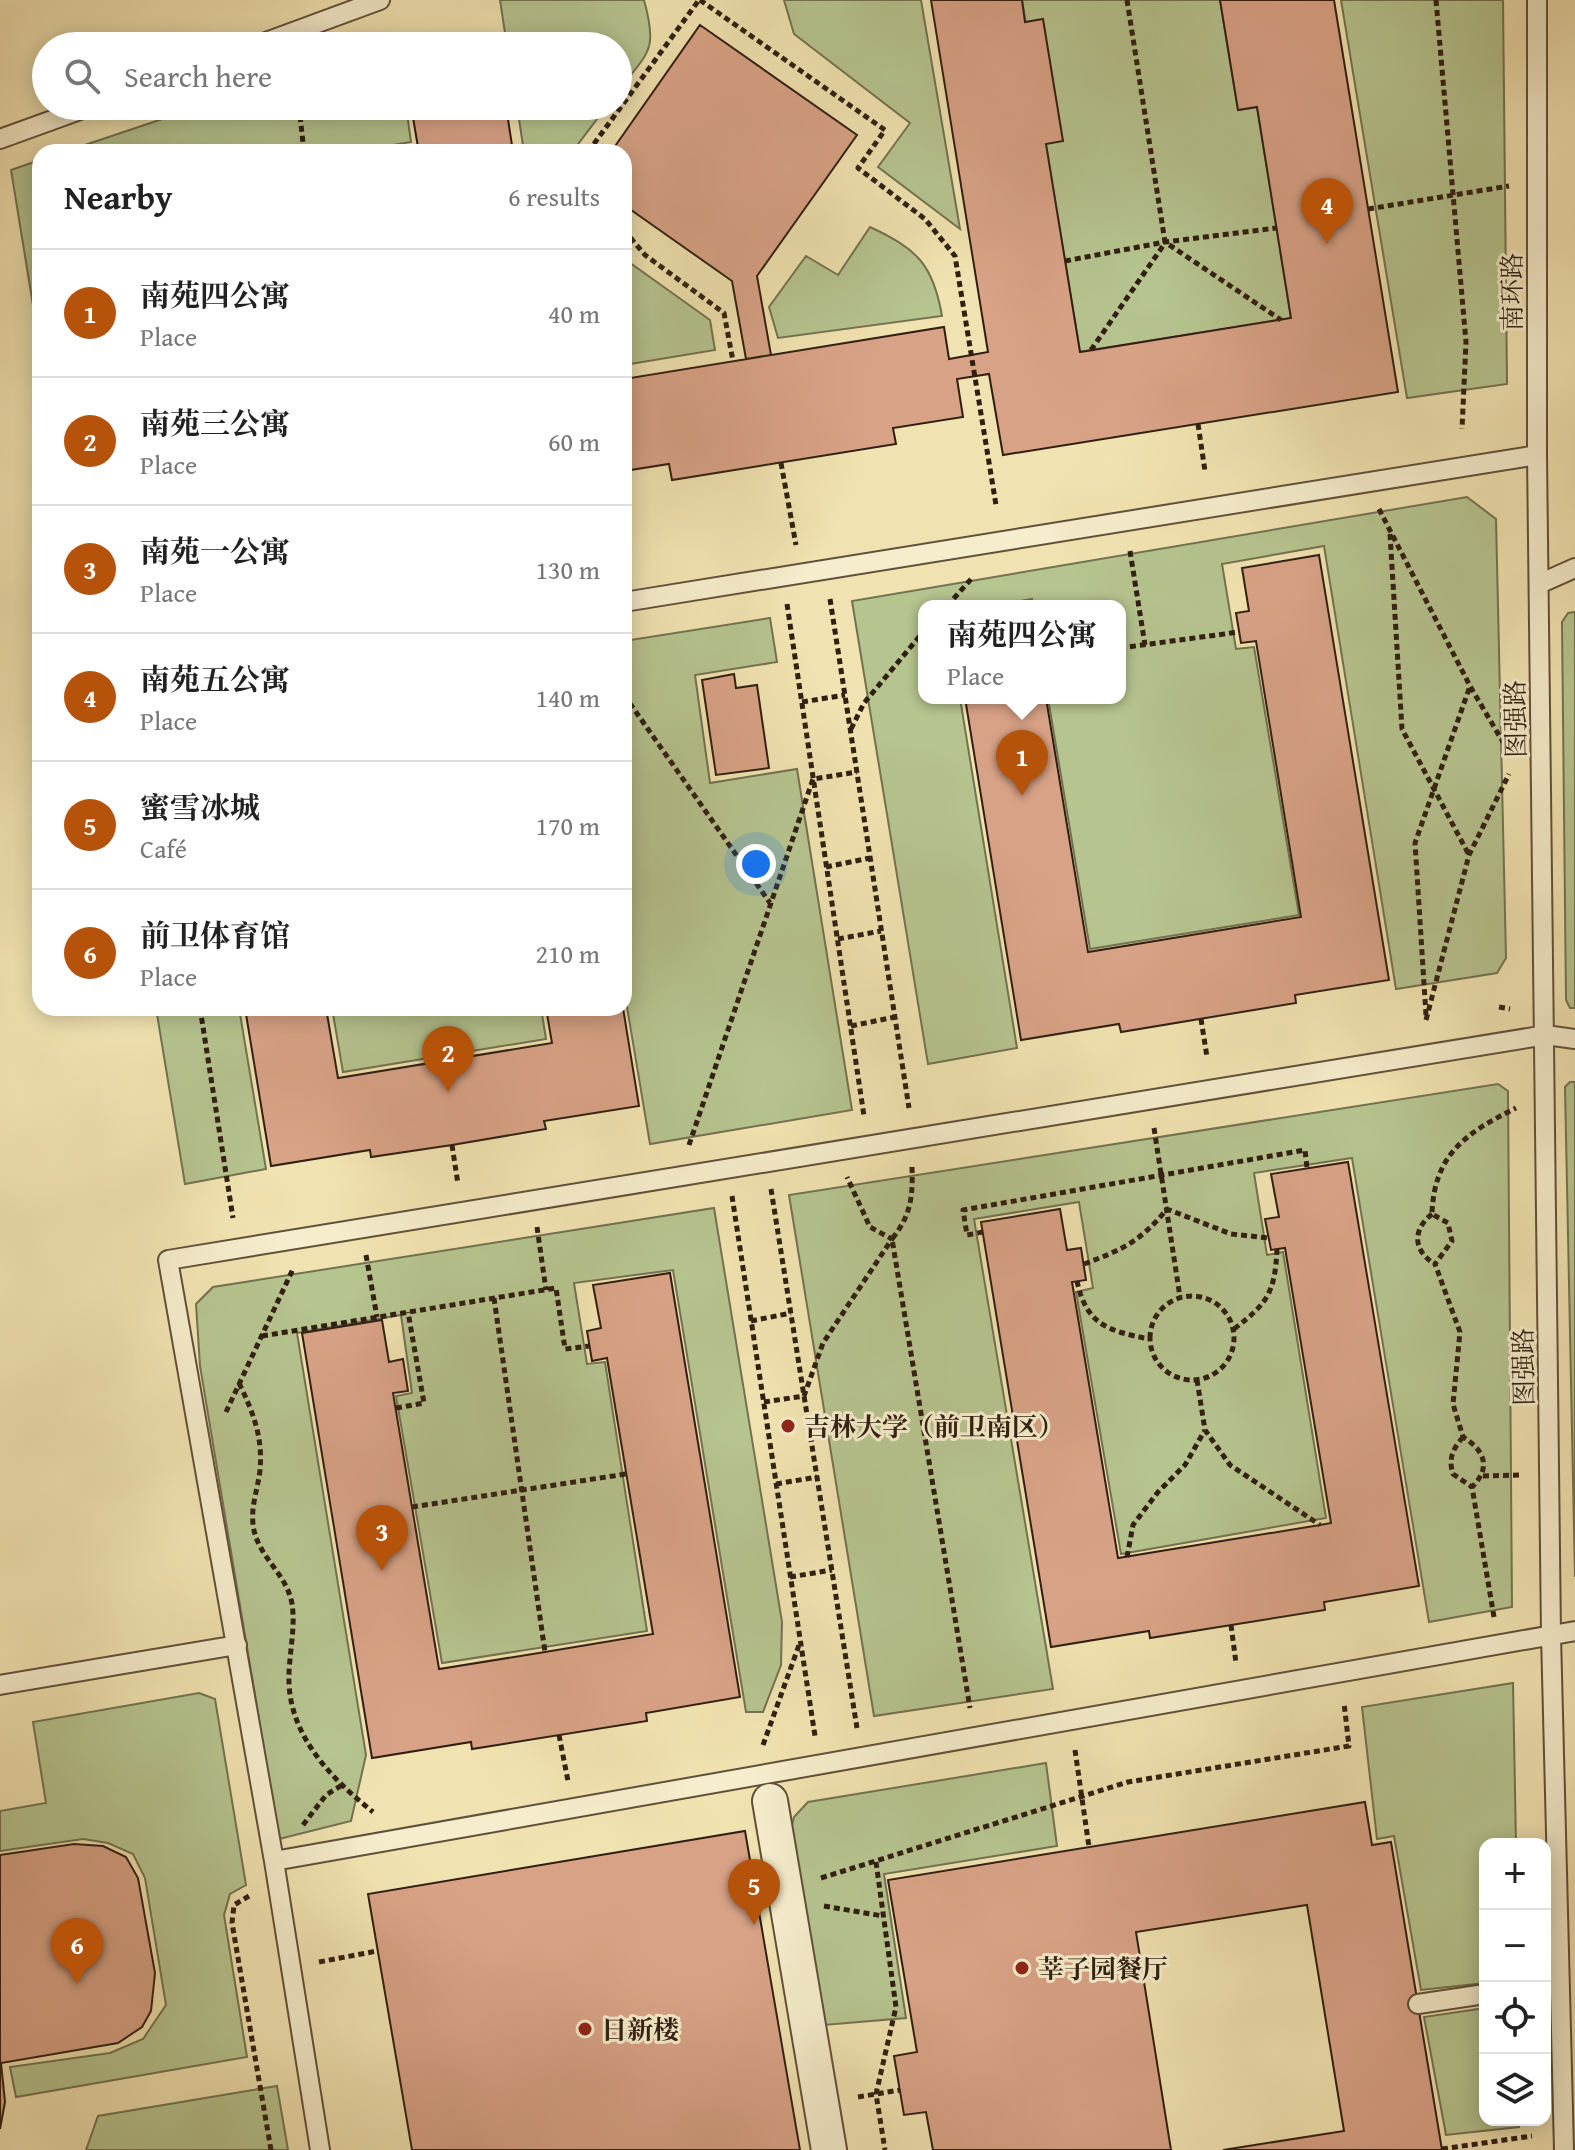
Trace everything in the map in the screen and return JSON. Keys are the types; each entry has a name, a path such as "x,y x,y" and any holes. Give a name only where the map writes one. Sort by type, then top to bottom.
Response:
{"street":[{"path":"770,1801 829,2150"}],"lane":[{"path":"293,32 380,0"},
{"name":"南环路","path":"1537,0 1539,584"},
{"path":"0,139 52,120"},
{"path":"632,601 1537,455"},
{"path":"1539,584 1575,568"},
{"name":"图强路","path":"1539,584 1546,1035 1551,1982"},
{"path":"320,2150 274,1861 168,1260 1546,1035 1575,1039"},
{"path":"274,1861 1575,1631"},
{"path":"0,1685 237,1645"},
{"name":"图强路","path":"1551,1986 1564,2150"},
{"path":"1418,2004 1479,1995"}],"path":[{"path":"632,92 700,0 885,130 858,168 925,219 955,256 996,505"},
{"path":"1091,350 1165,242 1127,0"},
{"path":"1436,0 1466,342 1462,429"},
{"path":"301,120 303,144"},
{"path":"594,144 612,120"},
{"path":"1368,209 1538,181"},
{"path":"1065,261 1165,242 1277,228"},
{"path":"632,240 645,255 724,313 733,361"},
{"path":"1165,242 1281,320"},
{"path":"1198,424 1205,471"},
{"path":"781,463 795,538"},
{"path":"1377,504 1470,686 1514,762 1469,855 1426,1020 1415,843 1470,686"},
{"path":"1390,529 1402,729 1469,855"},
{"path":"1129,546 1145,645"},
{"path":"952,600 977,572"},
{"path":"829,596 909,1108"},
{"path":"786,603 864,1116"},
{"path":"1126,647 1239,632"},
{"path":"850,730 864,703 918,638"},
{"path":"802,702 845,695"},
{"path":"632,706 771,904"},
{"path":"813,779 857,772"},
{"path":"688,1146 813,779"},
{"path":"826,867 870,858"},
{"path":"838,939 881,931"},
{"path":"201,1016 234,1223"},
{"path":"851,1026 895,1017"},
{"path":"1201,1019 1207,1057"},
{"path":"1472,1487 1483,1476 1485,1461 1479,1447 1463,1437 1453,1404 1460,1332 1435,1264 1418,1248 1416,1235 1422,1222 1432,1214 1433,1196 1443,1161 1476,1128 1516,1108"},
{"path":"1154,1127 1180,1297"},
{"path":"452,1145 458,1185"},
{"path":"983,1232 967,1235 963,1210 1305,1150 1307,1168"},
{"path":"804,1396 823,1343 907,1219 913,1197 912,1166"},
{"path":"847,1176 870,1227 892,1239"},
{"path":"771,1189 858,1733"},
{"path":"732,1195 816,1740"},
{"path":"1167,1209 1231,1234 1269,1238"},
{"path":"1084,1264 1147,1234 1167,1209"},
{"path":"1432,1214 1448,1223 1452,1241 1435,1264"},
{"path":"537,1226 546,1290"},
{"path":"892,1239 971,1713"},
{"path":"1234,1329 1260,1309 1271,1292 1276,1279 1277,1249"},
{"path":"366,1254 377,1317"},
{"path":"198,1428 220,1423 295,1265"},
{"path":"1077,1281 1081,1302 1092,1317 1116,1332 1149,1339"},
{"path":"262,1336 556,1288 565,1349 590,1346"},
{"path":"1180,1297 1208,1298 1229,1316 1234,1329 1234,1343 1222,1368 1197,1380 1183,1380 1159,1365 1149,1339 1157,1312 1180,1297"},
{"path":"494,1298 545,1652"},
{"path":"396,1408 424,1403 408,1312"},
{"path":"751,1321 791,1313"},
{"path":"1197,1380 1205,1430 1230,1465 1320,1525"},
{"path":"239,1383 261,1441 260,1473 251,1508 254,1537 285,1583 292,1605 289,1686 296,1717 320,1764 377,1815"},
{"path":"764,1402 804,1396"},
{"path":"1127,1557 1133,1525 1158,1492 1185,1465 1205,1430"},
{"path":"1463,1437 1452,1450 1450,1465 1453,1474 1472,1487 1495,1624"},
{"path":"412,1507 626,1474"},
{"path":"1483,1476 1522,1475"},
{"path":"776,1484 817,1477"},
{"path":"790,1577 832,1570"},
{"path":"1231,1625 1237,1668"},
{"path":"762,1750 769,1722 800,1641"},
{"path":"787,1900 814,1880 1128,1782 1349,1746 1344,1703"},
{"path":"559,1735 569,1782"},
{"path":"1074,1749 1089,1847"},
{"path":"298,1832 315,1806 342,1785"},
{"path":"876,1862 896,2007 876,2094 885,2150"},
{"path":"250,1896 234,1905 232,1923 271,2150"},
{"path":"787,1900 883,1916"},
{"path":"316,1962 377,1951"},
{"path":"1442,2149 1532,2136"}],"green space":[{"path":"500,0 644,0 650,41 644,58 632,73 632,32 505,32"},
{"path":"784,0 921,0 960,229 878,167 910,123 794,34"},
{"path":"1022,0 1220,0 1238,110 1257,107 1291,318 1080,352"},
{"path":"1341,0 1503,0 1507,384 1407,398"},
{"path":"159,120 408,120 411,142 399,144 88,144"},
{"path":"519,120 596,120 578,144 523,144"},
{"path":"32,163 32,299 11,170"},
{"path":"870,227 900,243 920,260 934,283 942,316 778,338 769,307 806,256 838,275"},
{"path":"632,264 710,320 715,350 632,364"},
{"path":"1467,497 1496,519 1506,958 1497,973 1396,989 1324,546 1222,564 1236,649 1254,647 1299,915 1090,949 1049,704 1126,704 1126,600 918,600 918,704 961,704 1017,1048 928,1064 852,601"},
{"path":"1575,612 1575,1008 1570,1008 1566,1000 1562,622 1568,613"},
{"path":"770,618 777,662 695,675 710,783 797,769 852,1110 650,1144 629,1016 632,1016 632,640"},
{"path":"157,1016 240,1016 266,1169 185,1184"},
{"path":"333,1016 542,1016 546,1039 343,1072"},
{"path":"1575,1082 1575,1577 1565,1087"},
{"path":"1498,1084 1508,1091 1512,1607 1429,1622 1352,1158 1254,1173 1267,1255 1283,1252 1326,1518 1121,1554 1076,1292 1093,1288 1079,1202 974,1219 1053,1689 874,1716 789,1195"},
{"path":"714,1208 782,1622 781,1665 763,1712 746,1712 673,1270 574,1283 587,1364 605,1362 647,1631 442,1663 396,1396 412,1393 401,1315 297,1333 366,1755 351,1821 279,1839 200,1366 196,1304 213,1287"},
{"path":"1513,1683 1516,1838 1479,1838 1479,1984 1421,1990 1394,1836 1377,1839 1362,1707"},
{"path":"199,1693 215,1699 246,1885 230,1894 224,1915 247,2057 16,2097 10,2067 110,2053 143,2039 166,2005 145,1878 133,1854 108,1843 83,1839 0,1851 0,1811 46,1803 33,1722"},
{"path":"1046,1763 1057,1846 884,1874 906,2018 824,2025 789,1837 794,1817 808,1802"},
{"path":"1479,2009 1479,2126 1519,2127 1446,2135 1424,2017"},
{"path":"277,2086 288,2150 86,2150 98,2116"}],"building":[{"path":"931,0 1022,0 1025,22 1043,19 1063,141 1046,144 1080,352 1291,318 1257,107 1238,110 1220,0 1334,0 1398,392 1003,455 989,374 957,379 963,417 893,428 896,444 672,480 669,464 632,470 632,378 944,327 949,359 988,352"},
{"path":"700,25 857,135 757,276 771,355 746,359 732,281 632,211 632,144 617,144"},
{"path":"413,120 508,120 512,144 417,144"},
{"path":"1319,555 1389,980 1295,995 1296,1003 1121,1032 1119,1024 1021,1040 966,704 1047,704 1088,952 1301,917 1256,641 1241,643 1236,613 1249,611 1242,568"},
{"path":"734,674 736,688 757,685 769,768 716,775 702,680"},
{"path":"246,1016 327,1016 338,1078 552,1043 547,1016 624,1016 639,1106 544,1121 546,1129 452,1145 371,1157 370,1150 271,1166"},
{"path":"1348,1162 1419,1586 1324,1602 1325,1610 1150,1638 1149,1631 1051,1647 981,1222 1060,1209 1067,1250 1081,1248 1086,1280 1072,1282 1118,1558 1320,1525 1331,1523 1285,1248 1271,1250 1265,1219 1279,1217 1271,1174"},
{"path":"670,1273 740,1697 646,1713 647,1721 472,1749 471,1742 372,1758 302,1333 382,1320 389,1362 403,1359 408,1391 393,1393 439,1669 545,1652 653,1634 607,1358 592,1361 587,1331 601,1328 593,1285"},
{"name":"莘子园餐厅","path":"1365,1802 1372,1845 1391,1842 1442,2150 1223,2150 1344,2131 1307,1905 1136,1932 1171,2150 933,2150 926,2112 904,2115 894,2056 917,2052 888,1880"},
{"name":"日新楼","path":"745,1831 800,2150 412,2150 368,1894"},
{"path":"74,1844 103,1846 126,1857 138,1878 155,1973 151,2011 142,2027 118,2043 1,2063 5,2102 0,2129 0,1855"}],"place":[{"name":"南苑五公寓","path":"1327,244"},
{"name":"南苑四公寓","path":"1022,796"},
{"name":"南苑三公寓","path":"448,1092"},
{"name":"吉林大学（前卫南区）","path":"788,1426"},
{"name":"南苑一公寓","path":"382,1571"},
{"name":"蜜雪冰城","path":"754,1925"},
{"name":"莘子园餐厅","path":"1022,1968"},
{"name":"前卫体育馆","path":"77,1984"},
{"name":"日新楼","path":"585,2029"}]}
